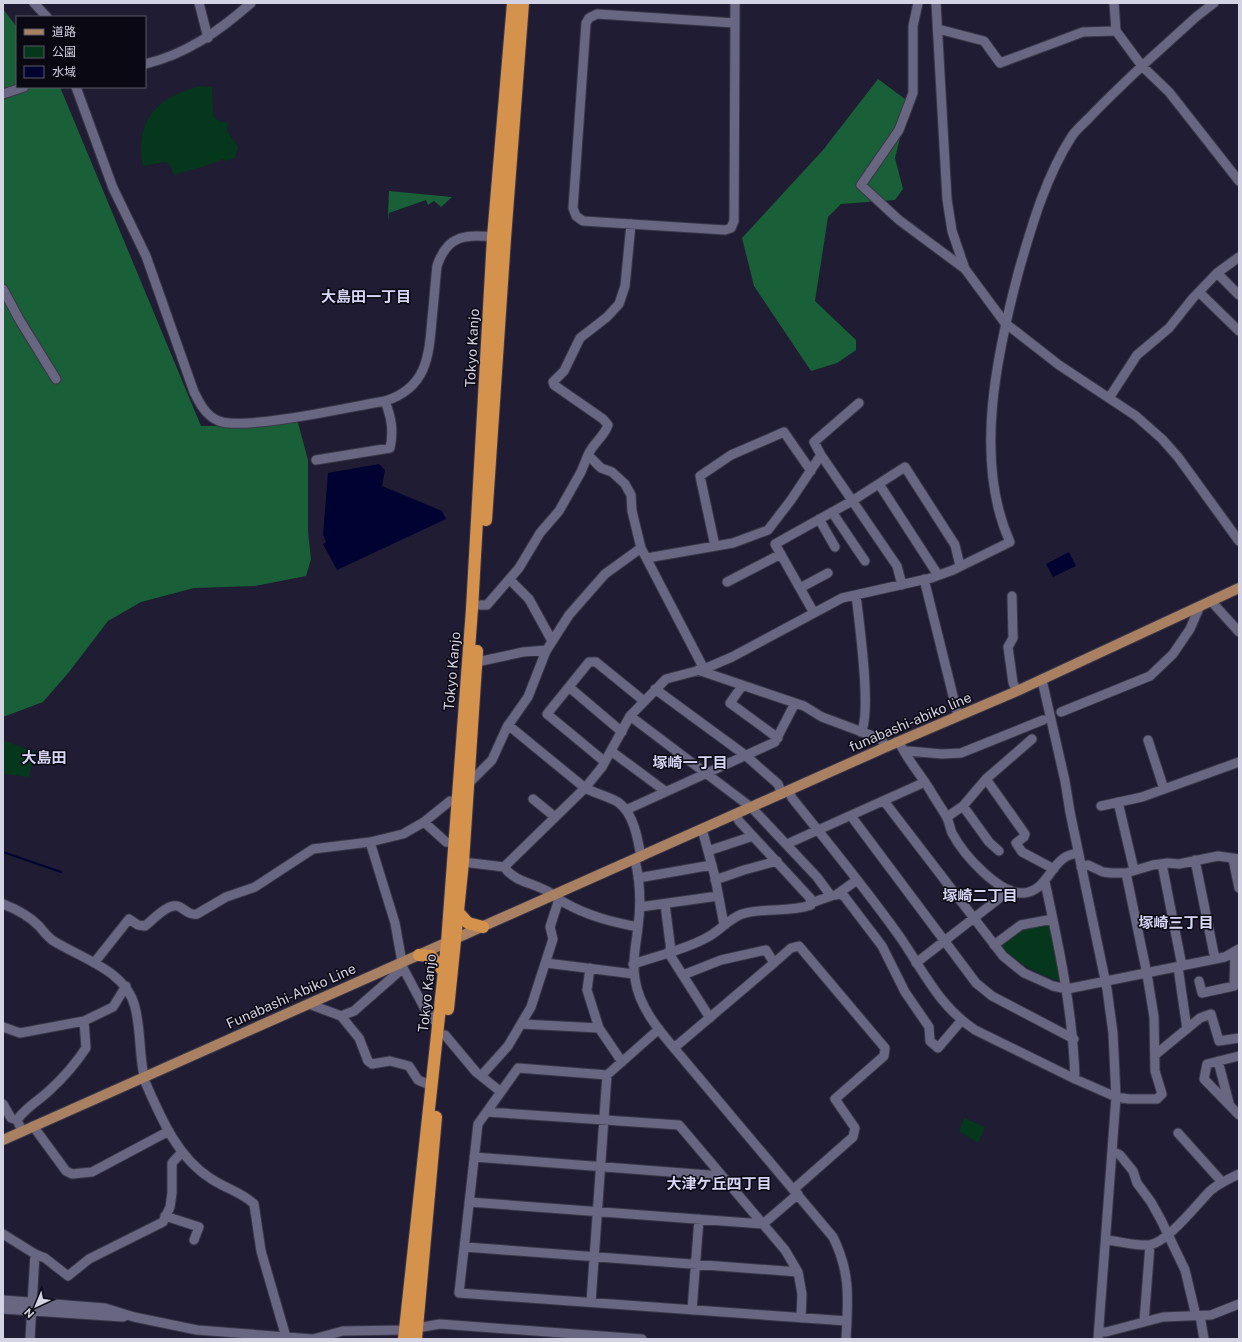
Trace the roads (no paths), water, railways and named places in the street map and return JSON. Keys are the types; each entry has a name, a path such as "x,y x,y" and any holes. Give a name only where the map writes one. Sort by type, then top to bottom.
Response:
{"highway":[{"name":"Tokyo Kanjo","path":"404,1334 432,1086 442,1030 444,972 458,912 463,862 480,605 513,3"},
{"name":"Tokyo Kanjo","path":"417,1333 442,1030 451,941 454,843 499,237 523,3"},
{"path":"458,912 468,923 473,926 483,927"},
{"path":"419,955 431,956 444,972"}],"main road":[{"name":"funabashi-abiko line","path":"556,898 638,858 886,747 1042,680 1239,588"},
{"name":"Funabashi-Abiko Line","path":"3,1140 402,964 419,955 483,927 556,898"}],"street":[{"path":"34,3 45,16"},
{"path":"198,3 208,38"},
{"path":"146,64 175,55 208,38 251,3"},
{"path":"735,3 735,23 733,225 725,230 583,221 576,216 573,208 586,23 589,18 597,14 735,23"},
{"path":"918,3 913,26 913,93 899,130 860,185 899,220 964,269 1005,323 1059,365 1136,416 1162,439 1178,457 1239,541"},
{"path":"936,3 946,199 952,231 964,269"},
{"path":"1114,3 1116,31 1142,66 1169,92 1239,181"},
{"path":"504,867 585,788 605,762 630,716 666,679 701,669 732,657 842,598 902,585 938,575 1010,542 999,513 993,474 991,439 996,380 1005,323 1028,238 1051,174 1073,135 1142,66 1196,17 1214,3"},
{"path":"938,29 984,41 1000,62 1083,32 1116,31"},
{"path":"3,94 21,88"},
{"path":"76,88 101,158 146,256 194,392 204,410 221,422 236,423 262,421 386,400 399,395 415,384 426,364 430,350 437,266 441,254 448,245 459,238 472,236 499,237"},
{"path":"480,605 487,605 519,568 540,533 566,500 591,448 600,439 608,425 603,419 554,385 553,380 564,371 580,338 607,317 618,304 625,286 630,224"},
{"path":"1109,398 1137,355 1169,328 1217,273 1239,257"},
{"path":"1217,273 1239,295"},
{"path":"3,289 19,319 56,379"},
{"path":"1199,292 1239,331"},
{"path":"316,460 390,448 393,431 392,418 386,400"},
{"path":"860,403 814,442 821,455 897,566 902,585"},
{"path":"715,546 700,476 731,456 784,432 810,470"},
{"path":"588,455 602,468 612,472 625,484 631,495 632,511 641,548 701,669 742,686 804,706 822,717 881,739 886,747"},
{"path":"647,558 733,543 768,530 791,500 821,455"},
{"path":"814,613 775,544 852,501 905,467 955,545 960,566"},
{"path":"879,484 938,575"},
{"path":"832,512 865,561"},
{"path":"819,519 835,547"},
{"path":"468,784 479,775 492,760 508,725 528,697 547,650 569,616 597,582 641,548"},
{"path":"728,582 781,554"},
{"path":"800,588 828,572"},
{"path":"924,579 958,716"},
{"path":"510,580 529,599 552,641"},
{"path":"856,595 865,692 864,727 861,732"},
{"path":"1012,596 1013,638 1008,647 1013,682 1017,691"},
{"path":"1211,601 1239,632"},
{"path":"1061,712 1150,676 1173,654 1190,629 1200,606"},
{"path":"476,662 523,652 547,650"},
{"path":"605,762 547,714 589,662 596,662 644,701"},
{"path":"1042,680 1065,781 1078,853 1106,982 1113,1033 1116,1097 1098,1335 1163,1317 1198,1316 1220,1312 1239,1304"},
{"path":"742,686 730,703 778,738"},
{"path":"569,687 622,732"},
{"path":"655,689 745,755 792,798 857,880 900,938 939,998 961,1021 975,1030 1075,1079 1116,1097 1129,1099 1157,1098 1162,1094 1155,1071 1154,1017 1118,802"},
{"path":"626,810 775,742 795,703"},
{"path":"630,716 752,808 787,844 833,896 844,896 881,944 905,992 929,1027 930,1041 938,1048 961,1021"},
{"path":"906,753 908,751 942,754 961,753 1043,720"},
{"path":"508,725 585,788 597,795 618,802 626,810 634,829 638,858 640,907 633,964 634,974 643,1006 674,1048 826,1227 842,1257 848,1286 846,1339"},
{"path":"947,817 963,806 986,779 1032,739"},
{"path":"1148,740 1164,789"},
{"path":"899,742 947,817 952,833 985,874 1010,890 1025,893 1039,887 1045,882 1065,856 1078,853"},
{"path":"611,751 665,791"},
{"path":"1101,806 1142,797 1238,764"},
{"path":"986,779 1025,834 1024,837 1016,843 1022,852 1054,869"},
{"path":"787,844 925,782"},
{"path":"533,799 555,817"},
{"path":"94,964 129,919 138,925 145,926 167,908 174,906 179,906 192,915 197,914 226,897 255,887 313,850 370,842 403,834 424,822 450,802 457,801"},
{"path":"884,801 973,918 1010,963 1024,972 1053,986 1067,989 1147,974 1225,957 1237,950"},
{"path":"963,806 989,842 999,851"},
{"path":"736,814 738,821 810,898 811,903"},
{"path":"851,816 945,940 970,976 986,992 1074,1039"},
{"path":"424,822 446,842 454,843"},
{"path":"702,830 712,865 724,925"},
{"path":"708,851 753,836"},
{"path":"370,842 393,917 402,964 426,1011 460,1055 481,1076 501,1092"},
{"path":"1081,867 1088,865 1103,872 1111,873 1130,872 1162,864 1179,864 1218,856 1236,859 1239,888"},
{"path":"1195,860 1215,959"},
{"path":"715,880 777,861"},
{"path":"463,862 504,867"},
{"path":"1162,864 1180,966 1188,1029"},
{"path":"638,878 712,865"},
{"path":"504,867 508,874 520,881 546,890 556,898 608,922 638,927"},
{"path":"633,964 708,938 724,925 740,915 753,911 797,910 811,905 811,903 833,896 857,880"},
{"path":"1045,882 1067,989 1074,1039 1075,1079"},
{"path":"916,963 1010,890"},
{"path":"640,907 718,896"},
{"path":"481,1076 508,1046 534,1001 553,939 550,927 556,898"},
{"path":"3,904 28,916 52,939 117,978 126,986 136,1008 140,1058 144,1077 169,1131 182,1152 210,1178 241,1194 254,1204 261,1251 286,1337"},
{"path":"665,904 670,952 710,1018"},
{"path":"994,945 1021,925 1053,919"},
{"path":"469,1202 763,1224 853,1137 855,1128 835,1099 884,1056 885,1048 799,946 790,948 674,1048"},
{"path":"683,975 721,960 766,950 774,963"},
{"path":"1199,982 1202,993 1234,986 1237,950"},
{"path":"546,963 634,974"},
{"path":"341,1016 354,1011 402,964"},
{"path":"590,968 587,990 599,1028 622,1062"},
{"path":"3,1027 20,1033 84,1021 113,1007 126,986"},
{"path":"310,1004 341,1016 359,1038 368,1062 372,1064 390,1061 409,1066 418,1080 432,1086"},
{"path":"1155,1055 1200,1018 1211,1014 1219,1041 1239,1038"},
{"path":"17,1120 24,1111 50,1090 86,1048 84,1021"},
{"path":"521,1024 599,1028"},
{"path":"591,1302 607,1075 659,1029"},
{"path":"1239,1056 1207,1064 1204,1079 1239,1115"},
{"path":"1218,1061 1229,1105"},
{"path":"607,1075 518,1068 478,1124 459,1292 847,1321"},
{"path":"3,1104 11,1118 17,1120 22,1131"},
{"path":"487,1112 679,1125 785,1250 798,1272 802,1294 801,1318"},
{"path":"33,1126 66,1171 72,1174 92,1172 169,1131"},
{"path":"1178,1133 1222,1182"},
{"path":"1112,1151 1120,1155 1133,1171 1137,1183 1151,1202 1168,1234 1185,1270 1204,1339"},
{"path":"3,1234 50,1262 68,1276 89,1259 163,1222 172,1193 172,1163 182,1152"},
{"path":"474,1156 722,1176"},
{"path":"1106,1240 1150,1245 1168,1234 1190,1214 1210,1191 1222,1182 1239,1174"},
{"path":"165,1216 199,1227 194,1240"},
{"path":"692,1310 699,1219"},
{"path":"1144,1322 1150,1245"},
{"path":"464,1247 798,1272"},
{"path":"30,1339 35,1254"},
{"path":"3,1300 32,1307 103,1317 134,1317 197,1330 313,1339 343,1331 404,1334 417,1333 440,1324 642,1339"},
{"path":"3,1309 32,1307"}],"water":[{"path":"379,464 385,470 382,486 442,511 446,519 337,570 323,544 326,542 323,535 328,473"},
{"path":"1069,552 1076,566 1053,577 1046,564"}],"waterway":[{"path":"3,852 61,872"}],"district":[{"name":"大島田一丁目","path":"366,296"},
{"name":"大島田","path":"44,757"},
{"name":"塚崎一丁目","path":"690,762"},
{"name":"塚崎二丁目","path":"980,895"},
{"name":"塚崎三丁目","path":"1176,922"},
{"name":"大津ケ丘四丁目","path":"719,1183"}]}
